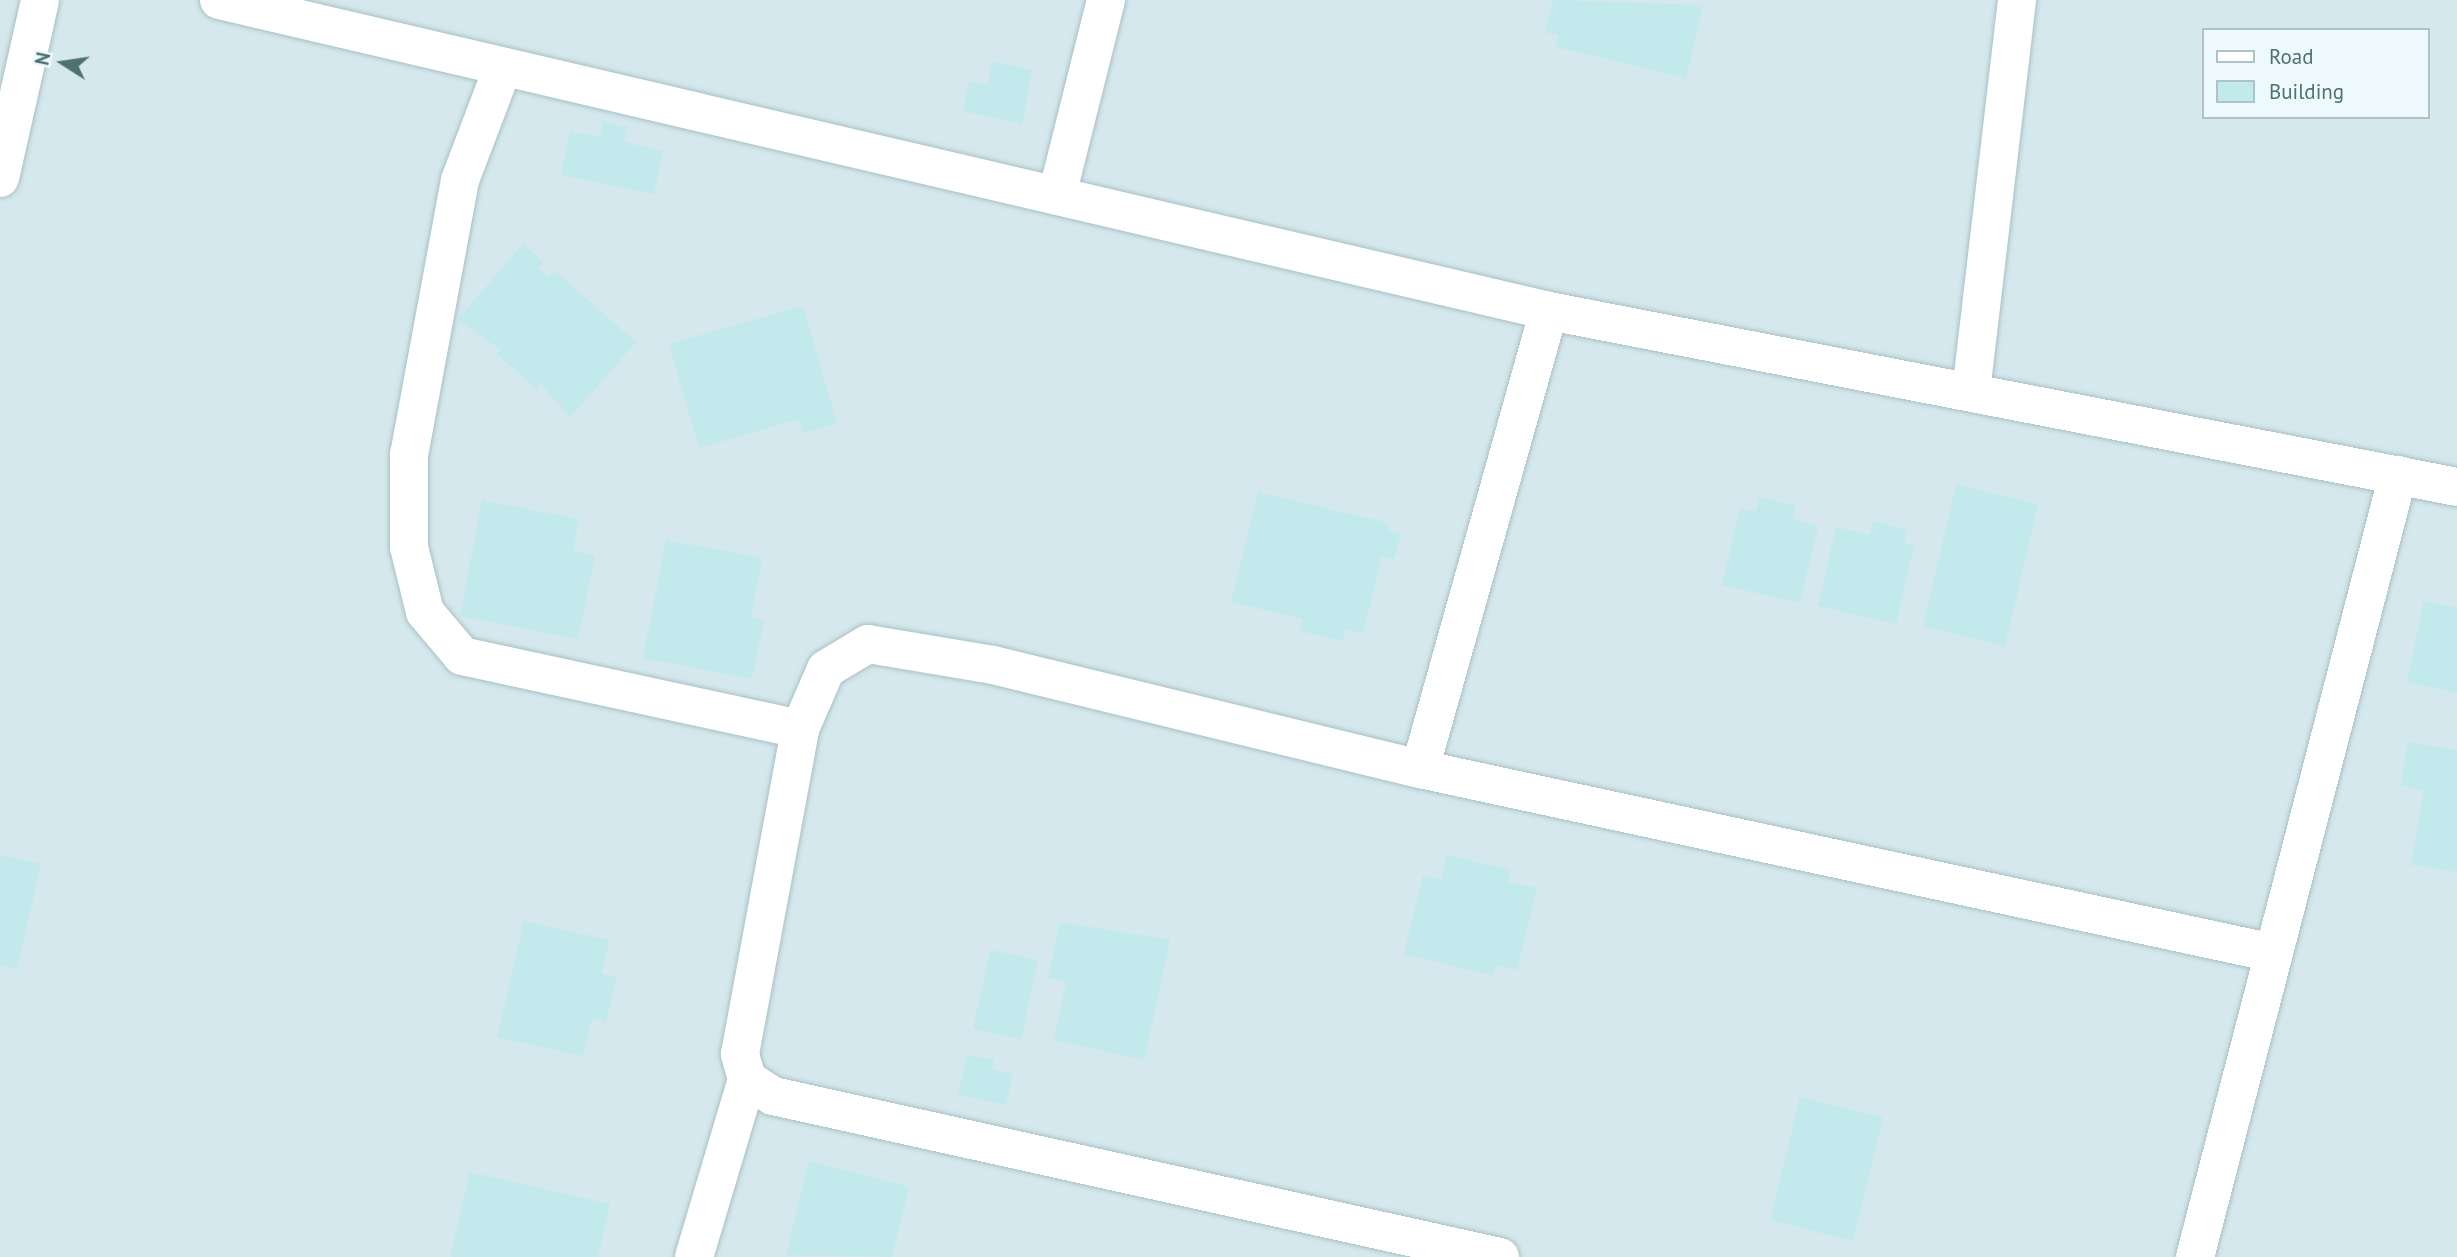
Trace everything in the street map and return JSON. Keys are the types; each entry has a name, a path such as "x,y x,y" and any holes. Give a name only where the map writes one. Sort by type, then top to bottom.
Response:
{"street":[{"path":"0,178 40,0"},
{"path":"219,0 1549,310 2457,487"},
{"path":"1056,195 1105,0"},
{"path":"1971,392 2017,0"},
{"path":"503,66 460,180 409,454 410,547 425,612 462,656 800,729"},
{"path":"1420,769 1549,310"},
{"path":"2195,1257 2398,475"},
{"path":"694,1257 747,1079 740,1054 800,729 826,669 869,644 993,665 1420,769 2273,953"},
{"path":"747,1079 773,1096 1500,1257"}],"shaded area":[{"path":"0,0 2457,0 2457,1257 0,1257"}],"building":[{"path":"1553,0 1703,5 1686,78 1556,47 1558,35 1545,32"},
{"path":"992,61 1032,70 1022,124 963,111 969,81 988,85"},
{"path":"603,122 627,127 624,142 663,151 654,194 561,175 570,131 600,137"},
{"path":"523,244 543,262 538,268 549,277 555,271 636,342 570,418 541,384 537,389 497,354 501,350 457,320"},
{"path":"803,306 837,423 803,433 799,419 699,448 669,344"},
{"path":"1956,485 2038,504 2005,646 1923,626"},
{"path":"1258,492 1389,523 1388,530 1401,534 1394,559 1382,556 1363,633 1346,629 1343,641 1300,631 1302,619 1231,602"},
{"path":"1759,497 1796,506 1792,519 1818,526 1800,603 1722,585 1740,508 1756,511"},
{"path":"482,500 579,519 573,551 595,556 578,639 460,616"},
{"path":"1873,521 1907,529 1904,543 1914,545 1896,624 1818,606 1836,527 1870,535"},
{"path":"666,540 762,558 751,617 764,620 752,679 643,658"},
{"path":"2424,601 2457,608 2457,693 2407,682"},
{"path":"2408,742 2457,750 2457,872 2411,865 2424,790 2401,786"},
{"path":"0,855 41,864 17,969 0,965"},
{"path":"1447,855 1511,870 1508,882 1537,888 1517,970 1495,965 1492,975 1404,954 1423,875 1441,880"},
{"path":"524,921 609,940 602,974 617,977 606,1022 592,1018 583,1056 497,1037"},
{"path":"1060,922 1170,940 1144,1060 1054,1040 1066,982 1048,978"},
{"path":"990,950 1038,960 1021,1039 973,1029"},
{"path":"967,1055 994,1060 992,1070 1013,1074 1006,1105 958,1095"},
{"path":"1800,1097 1883,1118 1853,1241 1770,1220"},
{"path":"809,1161 909,1187 892,1257 786,1255"},
{"path":"470,1172 610,1204 598,1257 450,1257"}]}
